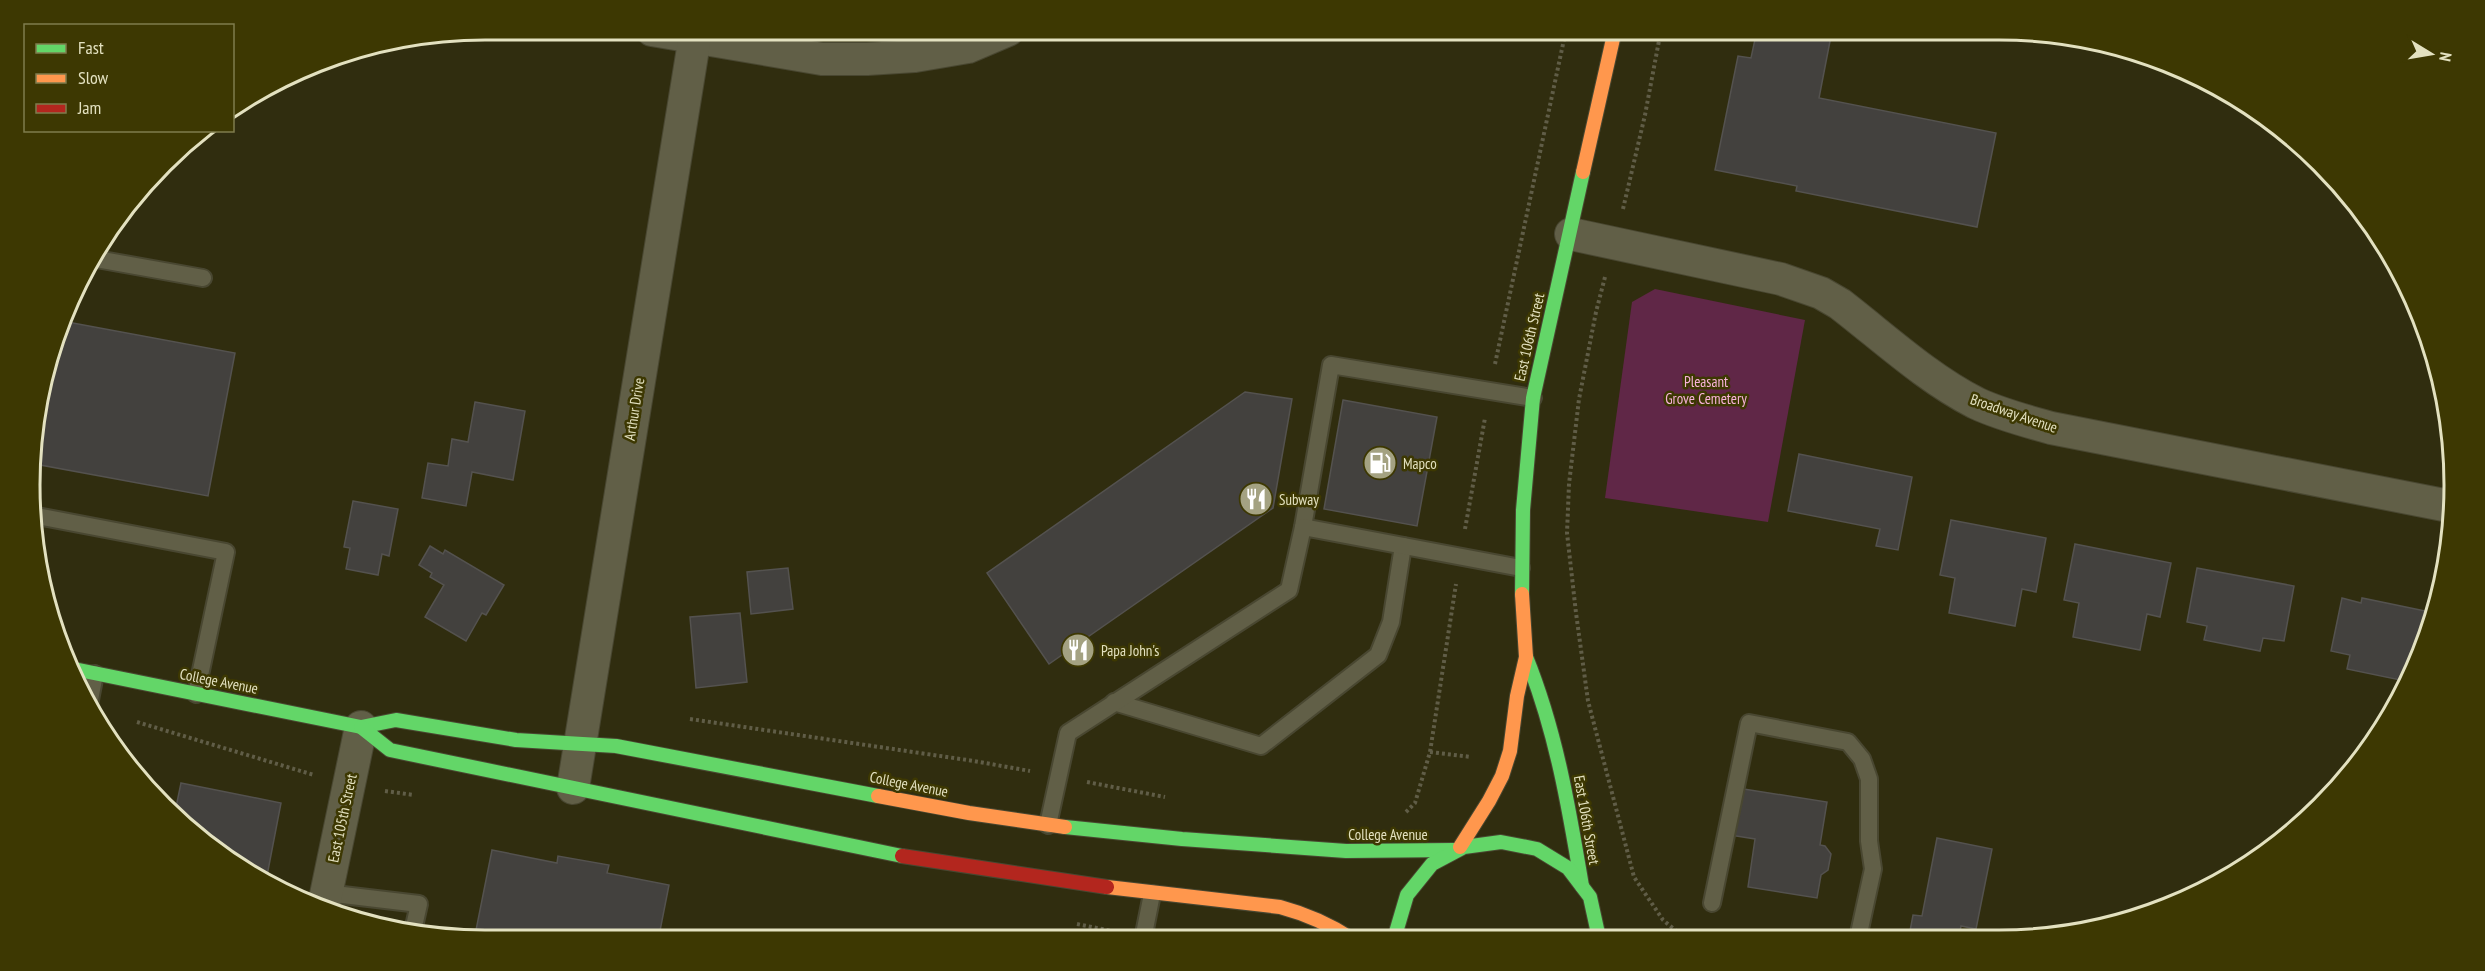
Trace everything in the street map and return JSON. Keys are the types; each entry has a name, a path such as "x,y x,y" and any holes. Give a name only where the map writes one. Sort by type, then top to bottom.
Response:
{"main road":[{"name":"East 106th Street","path":"1457,849 1490,801 1504,772 1510,751 1517,696 1526,657 1521,568 1533,398 1544,340 1571,234 1613,40"},
{"name":"East 106th Street","path":"1526,657 1542,691 1554,731 1582,886"},
{"name":"College Avenue","path":"81,671 361,727 396,720 516,740 646,751 969,813 1048,825 1194,840 1346,851 1457,849"},
{"name":"College Avenue","path":"361,727 390,750 899,855 1023,876 1152,894 1264,903 1316,916 1338,930"},
{"path":"1396,930 1402,903 1412,885 1426,869 1457,849 1495,840 1530,846 1561,863 1582,886 1591,903 1610,928"},
{"path":"1591,903 1597,930"}],"street":[{"name":"Arthur Drive","path":"573,788 694,40"},
{"path":"729,40 822,59 867,59 915,56 968,47 984,40"},
{"name":"Broadway Avenue","path":"1571,234 1781,279 1821,293 1840,304 1949,388 1978,404 2051,428 2444,505"},
{"name":"East 105th Street","path":"325,901 361,727"}],"lane":[{"path":"102,260 203,278"},
{"path":"1048,825 1068,733 1289,590 1303,527 1331,365 1533,398"},
{"path":"41,517 226,552 196,694"},
{"path":"1303,527 1521,568"},
{"path":"1114,702 1261,746 1378,655 1391,622 1403,546"},
{"path":"91,692 95,674"},
{"path":"1712,903 1749,723 1848,742 1862,759 1869,779 1869,842 1873,868 1860,930"},
{"path":"1145,930 1152,894"},
{"path":"326,901 419,904 415,925"}],"path":[{"path":"1404,815 1415,803 1430,752 1460,557 1489,392 1564,40"},
{"path":"1659,40 1645,114 1596,312 1579,399 1569,484 1567,533 1588,701 1622,838 1634,877 1646,898 1674,930"},
{"path":"681,718 974,761 1167,797"},
{"path":"136,722 349,785"}],"green space":[{"name":"Pleasant Grove Cemetery","path":"1655,289 1805,320 1768,522 1605,498 1632,302"}],"building":[{"path":"1755,40 1830,40 1819,98 1996,133 1977,227 1796,191 1797,186 1715,170 1738,56 1751,58"},
{"path":"71,323 235,353 208,496 41,465 49,399"},
{"path":"1245,392 1292,399 1273,508 1049,664 987,573"},
{"name":"Mapco","path":"1343,400 1437,417 1417,526 1324,509"},
{"path":"475,402 525,411 513,480 472,472 466,506 422,498 428,463 448,466 452,439 468,442"},
{"path":"1799,454 1912,477 1898,550 1876,546 1880,529 1788,511"},
{"path":"353,501 398,509 389,556 382,554 378,575 346,569 350,548 344,547"},
{"path":"1951,520 2046,538 2036,592 2022,589 2015,626 1949,613 1955,578 1940,575"},
{"path":"2075,544 2171,563 2160,617 2147,614 2140,650 2073,637 2079,603 2064,600"},
{"path":"430,546 443,554 445,550 504,585 486,615 482,613 466,641 425,617 444,585 430,577 432,573 419,565"},
{"path":"788,568 793,609 751,614 747,572"},
{"path":"2197,568 2294,586 2284,641 2263,638 2260,651 2204,640 2207,626 2187,622"},
{"path":"2342,598 2361,603 2362,598 2426,611 2411,656 2400,680 2347,669 2350,655 2331,651"},
{"path":"740,613 747,682 696,688 690,617"},
{"path":"181,783 281,803 267,873 215,839 176,805"},
{"path":"1731,787 1827,802 1820,845 1825,846 1831,854 1828,870 1821,875 1817,898 1748,887 1755,839 1723,834"},
{"path":"1937,838 1992,849 1976,929 1961,926 1960,930 1910,930 1913,915 1922,916"},
{"path":"492,850 557,863 558,856 609,865 607,873 669,885 660,930 476,930"}],"traffic: fast":[{"path":"1522,594 1523,510 1533,398 1583,172"},
{"path":"1526,657 1546,713 1553,741 1582,886"},
{"path":"81,670 361,727 396,720 516,740 616,746 878,796"},
{"path":"361,727 390,750 902,856"},
{"path":"1065,827 1182,839 1346,851 1454,850"},
{"path":"1397,930 1407,895 1432,864 1464,847 1501,842 1537,849 1568,868 1590,897 1597,930"}],"traffic: slow":[{"path":"1583,172 1613,40"},
{"path":"1460,847 1489,801 1502,776 1510,751 1517,696 1526,657 1522,594"},
{"path":"878,796 969,813 1065,827"},
{"path":"1107,887 1280,907 1317,920 1337,930"}],"traffic: jam":[{"path":"902,856 1107,887"}],"place":[{"name":"Mapco","path":"1380,463"},
{"name":"Subway","path":"1256,499"},
{"name":"Papa John's","path":"1078,650"}]}
